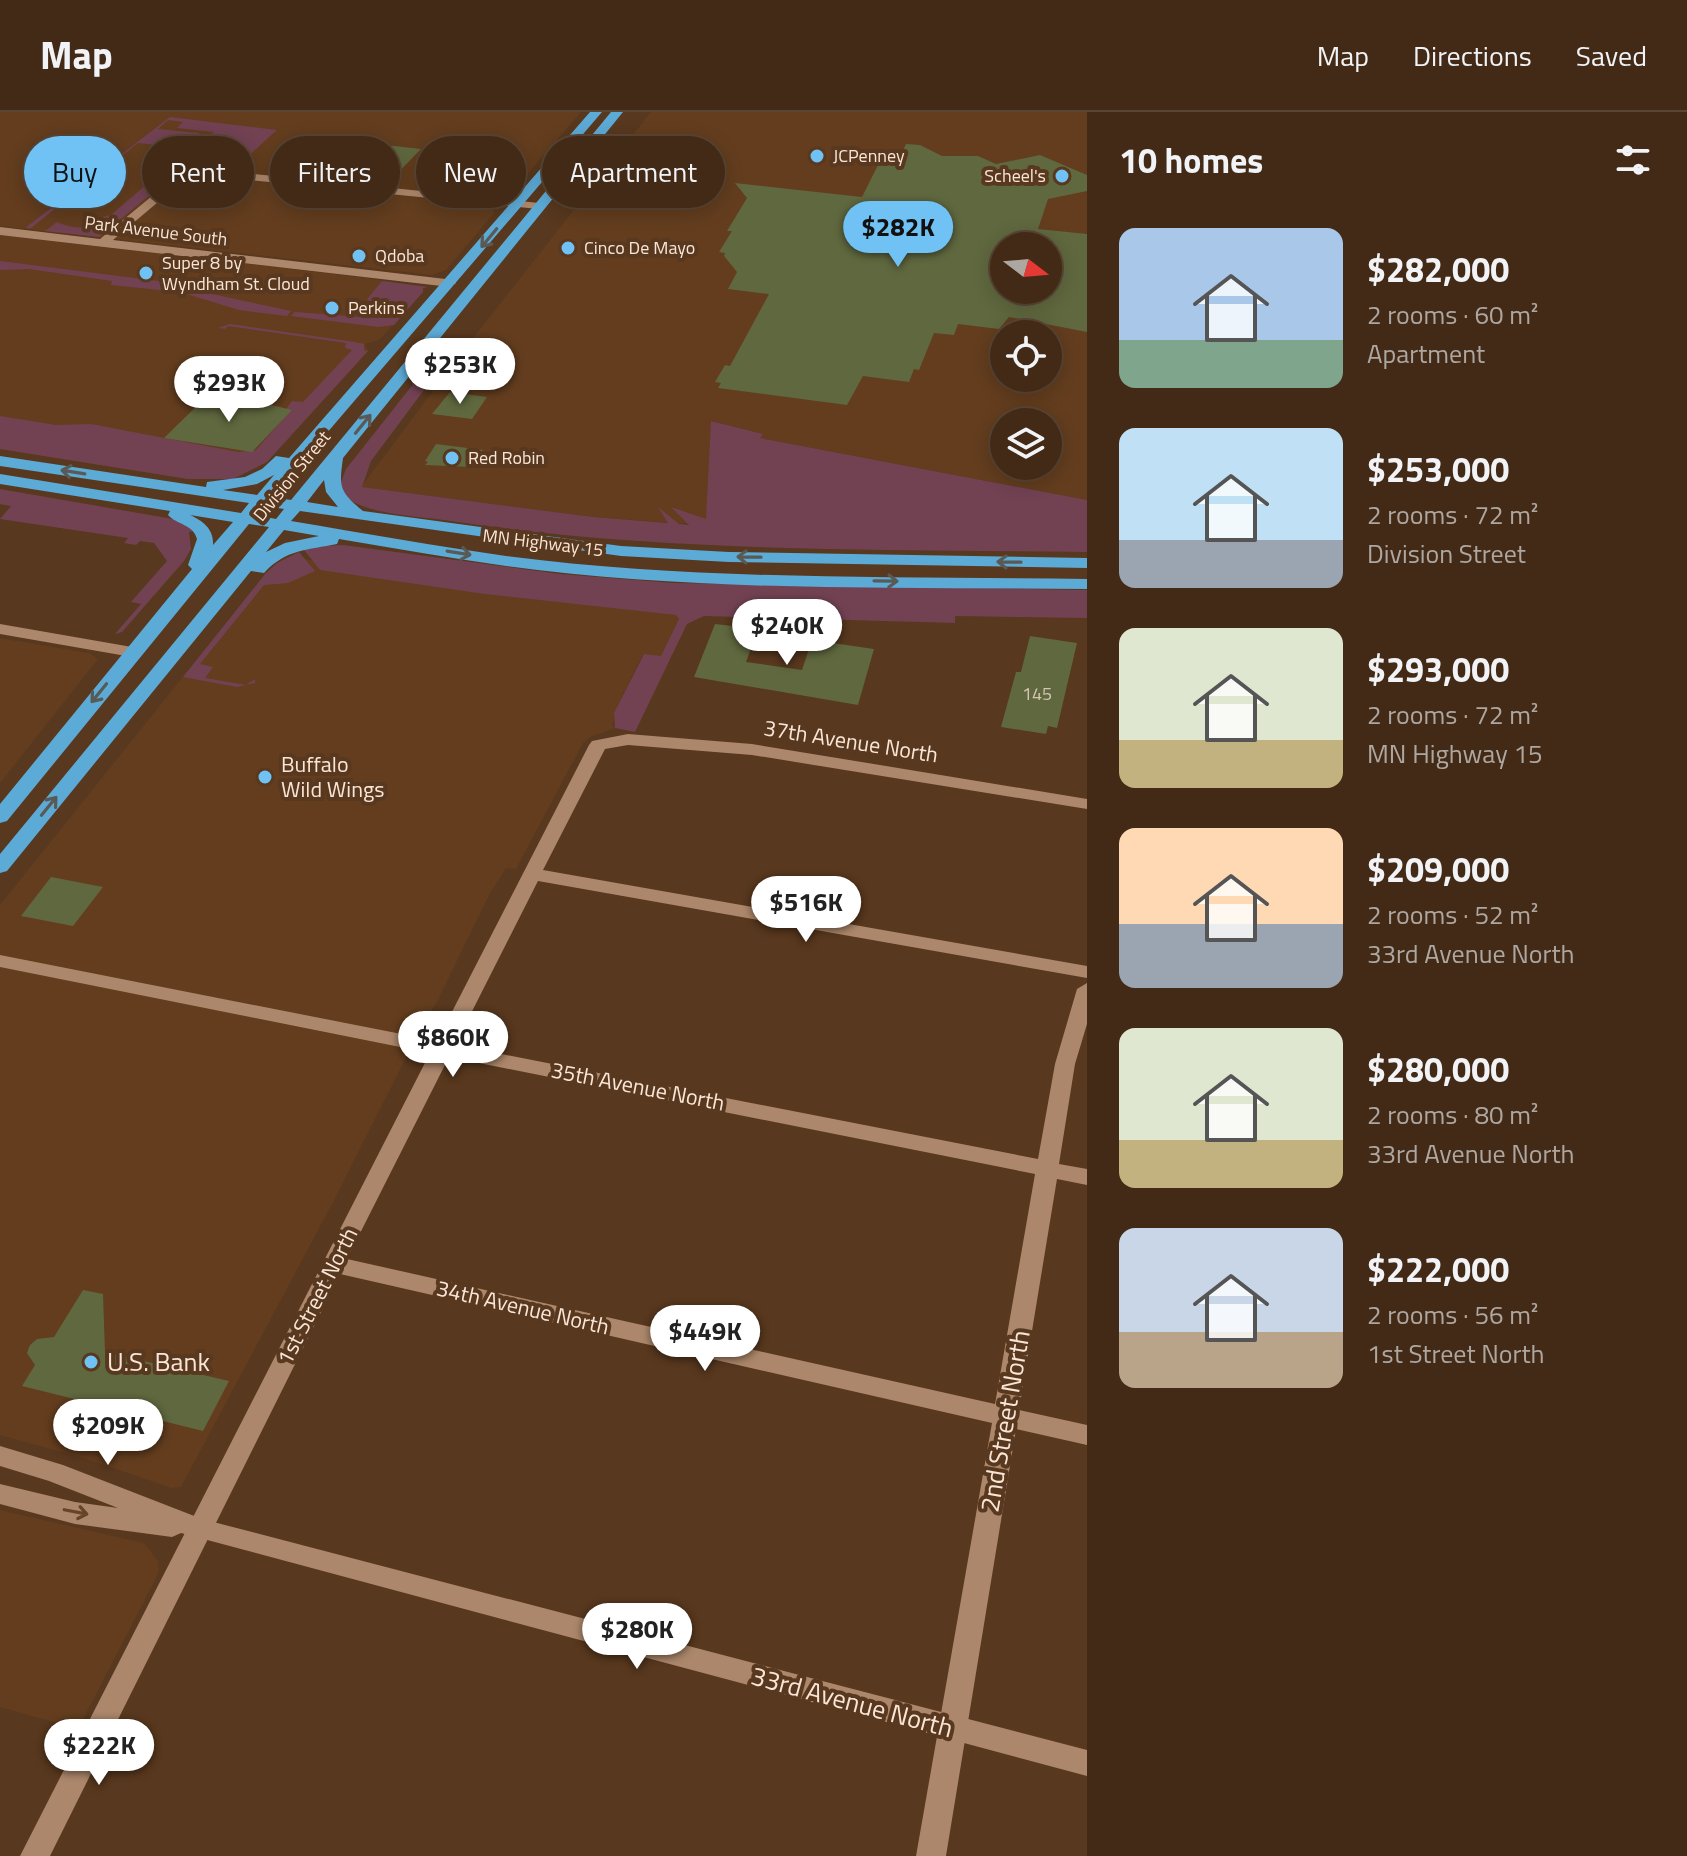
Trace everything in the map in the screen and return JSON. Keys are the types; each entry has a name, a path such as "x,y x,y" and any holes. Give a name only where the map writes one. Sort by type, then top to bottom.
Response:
{"highway":[{"name":"Division Street","path":"526,195 596,112"},
{"name":"Division Street","path":"0,867 617,112"},
{"name":"Division Street","path":"0,817 184,589 515,208"},
{"path":"121,480 209,485 255,479 275,468 311,426 339,408"},
{"path":"335,458 330,487 333,495 359,515"},
{"name":"MN Highway 15","path":"0,461 534,541 662,554 1087,563"},
{"name":"MN Highway 15","path":"0,479 507,561 671,576 1087,584"},
{"path":"133,501 188,519 203,531 206,549 184,589"},
{"path":"202,620 232,601 263,563 287,547 328,540 404,544"}],"street":[{"path":"103,243 179,179 193,171 416,194"},
{"path":"526,205 539,206"},
{"name":"Park Avenue South","path":"0,231 450,283"},
{"path":"0,629 132,652"},
{"name":"37th Avenue North","path":"606,740 652,738 712,744 1087,804"},
{"name":"1st Street North","path":"35,1856 593,754 606,740"},
{"path":"532,874 1087,972"},
{"name":"35th Avenue North","path":"0,961 1087,1177"},
{"name":"2nd Street North","path":"931,1856 1065,1064 1087,989"},
{"name":"34th Avenue North","path":"333,1264 1087,1435"},
{"name":"33rd Avenue North","path":"0,1456 54,1472 199,1529 1087,1763"},
{"name":"33rd Avenue North","path":"0,1494 75,1513 199,1529"}],"shaded area":[{"path":"0,112 581,112 560,136 542,136 542,157 526,176 526,136 416,136 416,208 492,208 494,213 446,270 432,275 0,226"},
{"path":"651,112 1087,112 1087,500 759,438 763,434 712,421 706,525 593,517 361,487 575,208 725,208 725,136 632,136"},
{"path":"170,117 277,130 254,151 254,136 209,136 214,132 177,128 183,122 168,120 158,129 199,133 200,136 145,136"},
{"path":"142,188 142,201 99,237 45,231 57,222 82,228 94,226 106,221 103,217 119,208 126,208 126,202"},
{"path":"51,208 56,208 31,228 25,228"},
{"path":"0,235 428,287 423,288 423,292 379,340 365,344 368,351 267,462 233,479 188,479 0,449"},
{"path":"0,261 206,287 214,290 212,294 291,311 287,316 239,310 180,292 111,285 112,281 29,269 0,270"},
{"path":"382,281 428,287 423,288 423,292 394,325 378,327 291,316 295,312 362,317 372,306 367,299"},
{"path":"230,324 355,342 364,344 364,350 368,351 267,462 233,479 188,479 0,449 0,416 56,425 91,424 238,452 256,450 291,410 286,409 292,401 303,402 352,350 345,348 346,343 228,326 218,328"},
{"path":"433,378 371,461 362,487 593,517 668,523 658,507 679,524 689,525 671,507 706,519 711,421 763,434 760,438 1087,500 1087,552 772,548 614,539 400,515 371,509 346,498 340,485 346,469 414,383"},
{"path":"0,489 173,519 195,531 189,532 191,549 122,632 115,634 141,604 131,602 167,561 154,543 140,541 136,545 124,543 128,538 0,519 11,506 0,504"},
{"path":"343,545 560,574 673,583 1087,590 1087,618 955,616 955,623 704,616 687,624 635,732 615,728 614,713 644,654 661,656 679,619 676,615 485,594 320,570 304,550 306,547"},
{"path":"299,552 315,571 288,583 264,585 200,664 213,667 205,678 246,685 237,687 183,677 266,573 277,563"},
{"path":"286,557 686,606 661,657 643,654 620,700 612,725 615,728 590,737 583,743 516,869 506,868 489,895 330,1208 181,1487 172,1488 83,1458 0,1435 0,905 266,573"},
{"path":"0,638 89,653 98,659 0,783"},
{"path":"0,1510 144,1543 158,1561 159,1571 154,1582 78,1729 0,1707"}],"building":[{"path":"906,144 920,145 942,156 978,156 996,164 1040,155 1087,175 1087,191 1048,199 1038,229 1087,234 1087,332 1062,327 1062,320 1009,317 1006,320 990,320 990,328 958,324 954,335 934,333 919,370 914,369 909,382 863,376 847,405 718,388 721,383 715,382 725,365 730,366 769,294 728,289 737,272 724,256 725,253 719,252 732,231 727,231 747,198 735,183 862,197 884,153 901,155"},
{"path":"400,147 416,148 416,154 400,171"},
{"path":"450,392 487,397 472,419 432,414"},
{"path":"206,397 251,400 292,410 252,452 164,438"},
{"name":"Red Robin","path":"436,444 483,450 472,467 425,465"},
{"path":"715,624 758,629 746,662 802,670 812,640 874,649 858,705 694,677"},
{"path":"1030,636 1077,643 1057,728 1048,726 1046,734 1001,727 1016,672 1021,672"},
{"path":"51,877 103,887 73,926 21,916"},
{"name":"U.S. Bank","path":"83,1290 103,1294 105,1352 229,1381 203,1431 22,1386 35,1365 27,1353 30,1345 37,1339 54,1337"}],"place":[{"name":"JCPenney","path":"817,156"},
{"name":"Scheel's","path":"1062,176"},
{"name":"Cinco De Mayo","path":"568,248"},
{"name":"Qdoba","path":"359,256"},
{"name":"Super 8 by Wyndham St. Cloud","path":"146,273"},
{"name":"Perkins","path":"332,308"},
{"name":"Red Robin","path":"452,458"},
{"name":"Buffalo Wild Wings","path":"265,777"},
{"name":"U.S. Bank","path":"91,1362"}]}
